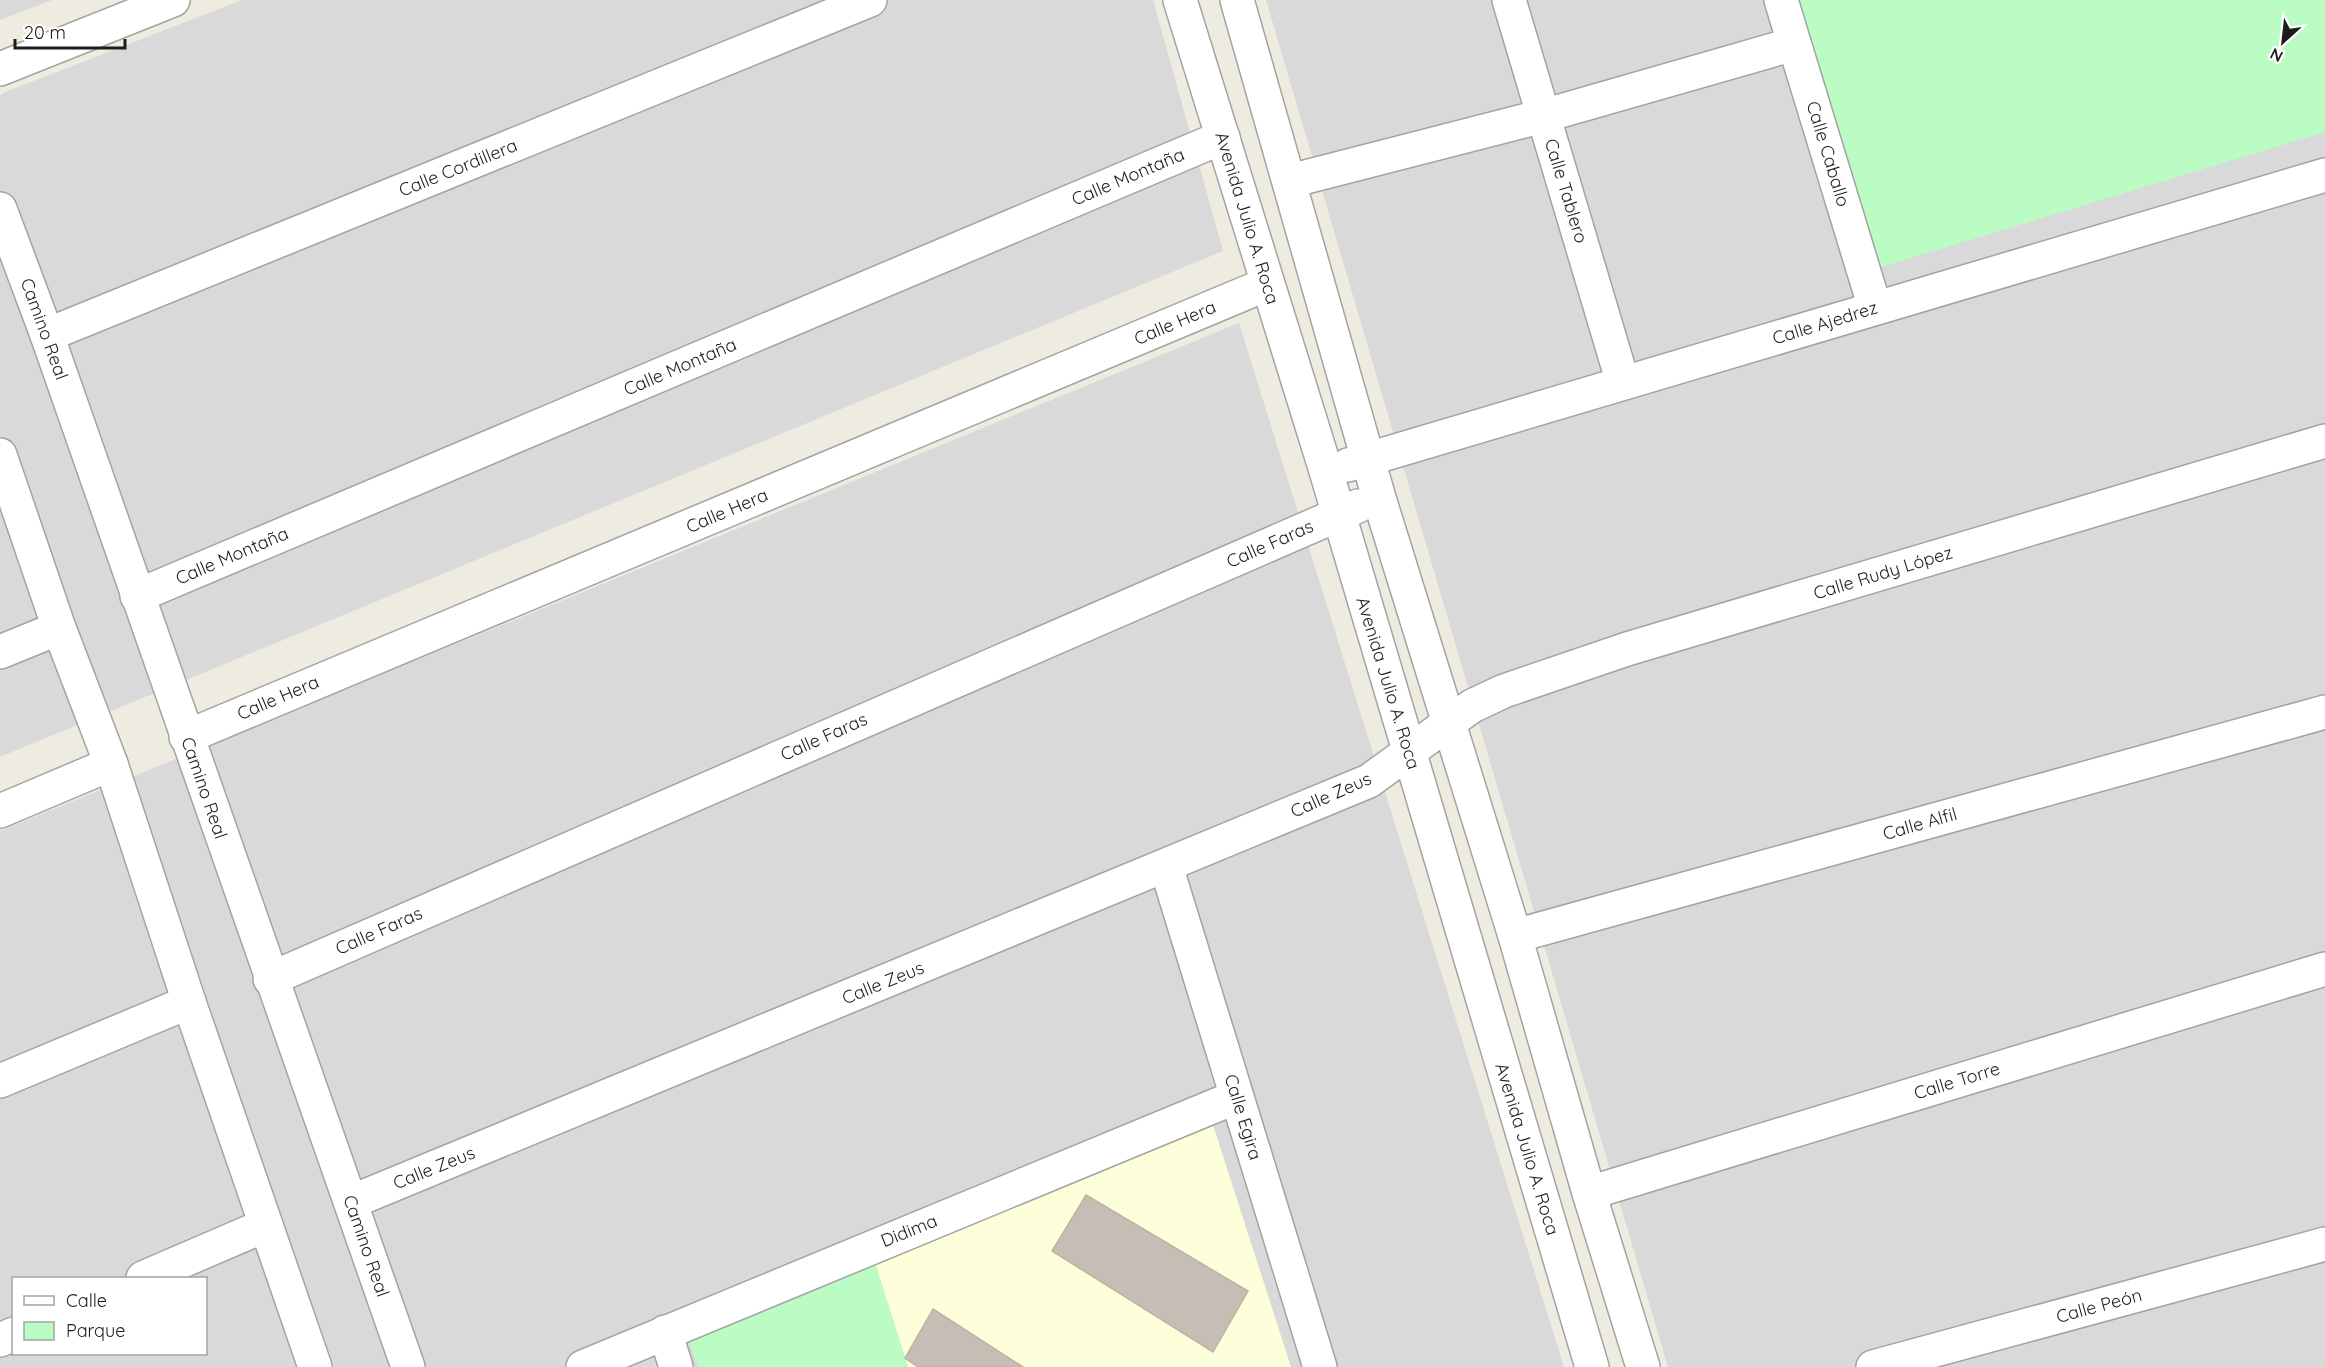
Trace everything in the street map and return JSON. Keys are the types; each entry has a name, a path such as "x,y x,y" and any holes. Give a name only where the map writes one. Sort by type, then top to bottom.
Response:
{"street":[{"path":"0,69 173,0"},
{"name":"Calle Cordillera","path":"47,335 870,0"},
{"name":"Avenida Julio A. Roca","path":"1180,0 1326,471 1592,1367"},
{"path":"1237,0 1379,498 1515,936 1589,1193 1643,1367"},
{"name":"Calle Tablero","path":"1509,0 1623,383"},
{"name":"Calle Caballo","path":"1781,0 1875,308"},
{"path":"1290,181 1543,116 1794,44"},
{"name":"Calle Montaña","path":"137,596 1223,137"},
{"name":"Calle Ajedrez","path":"1326,471 2325,175"},
{"name":"Camino Real","path":"0,209 47,335 270,979 408,1367"},
{"name":"Calle Hera","path":"186,737 1267,284"},
{"name":"Calle Rudy López","path":"1408,750 1472,706 1504,691 1628,648 2325,441"},
{"path":"0,454 59,628 111,764 189,1002 315,1367"},
{"name":"Calle Faras","path":"270,979 1379,498"},
{"path":"0,652 59,628"},
{"name":"Calle Alfil","path":"1515,936 2325,712"},
{"name":"Calle Zeus","path":"351,1202 1369,781 1408,750"},
{"path":"0,811 111,764"},
{"name":"Calle Egira","path":"1166,866 1320,1367"},
{"name":"Calle Torre","path":"1589,1193 2325,969"},
{"path":"0,1081 189,1002"},
{"name":"Didima","path":"583,1367 1236,1097"},
{"path":"144,1277 266,1225"},
{"name":"Calle Peón","path":"1873,1367 2325,1244"},
{"path":"665,1332 676,1367"}],"shaded area":[{"path":"0,0 52,0 0,20"},
{"path":"242,0 1153,0 1223,251 0,757 0,96"},
{"path":"1266,0 2325,0 2325,1367 1668,1367"},
{"path":"1239,323 1564,1367 0,1367 0,831"},
{"path":"1213,1125 1291,1367 908,1367 874,1260"}],"green space":[{"path":"1799,0 2325,0 2325,132 1881,267"},
{"path":"874,1260 908,1367 698,1367 688,1338"}],"building":[{"path":"1086,1195 1248,1291 1213,1352 1052,1251"},
{"path":"933,1309 1023,1367 918,1367 905,1358"}]}
